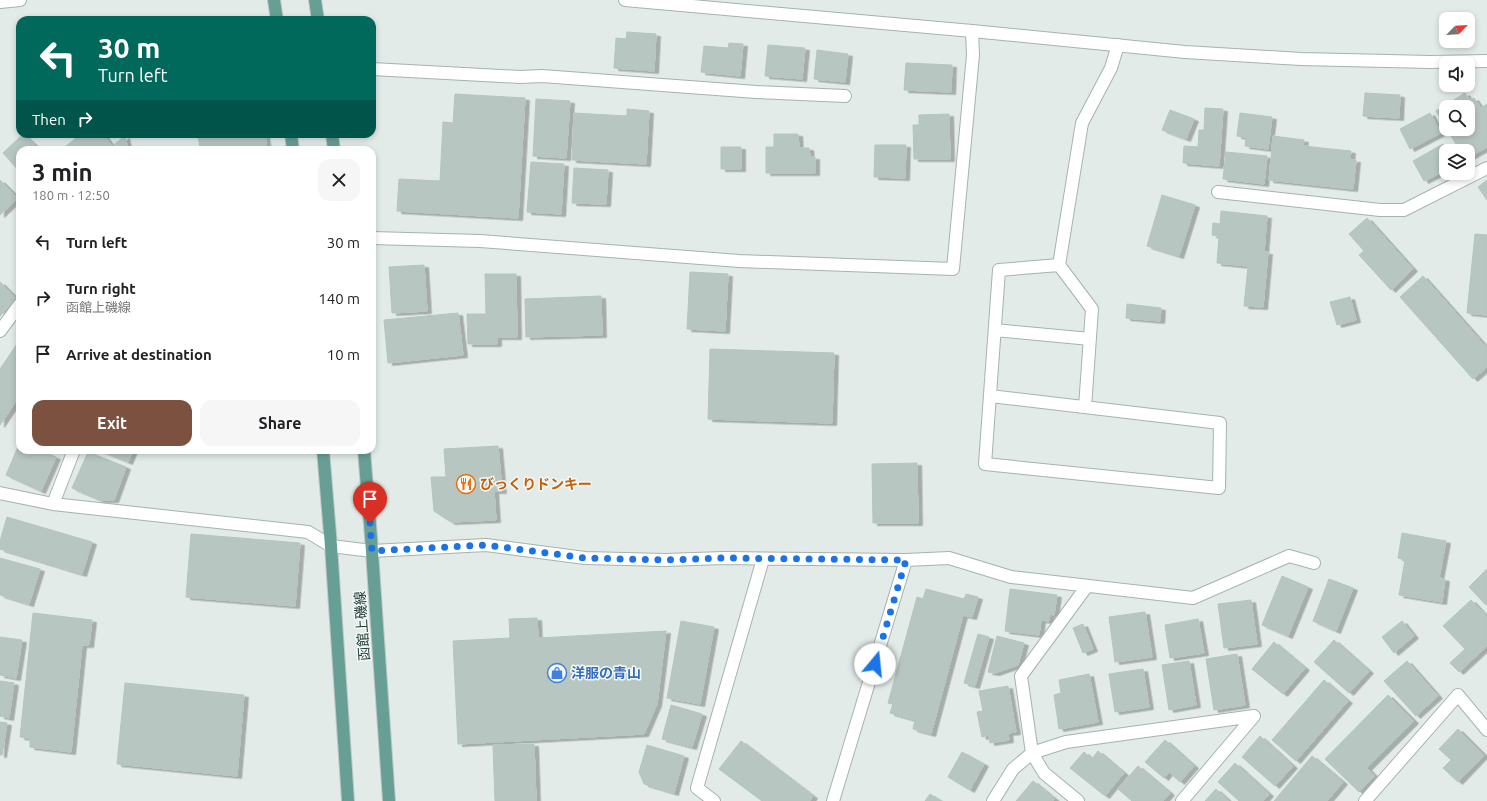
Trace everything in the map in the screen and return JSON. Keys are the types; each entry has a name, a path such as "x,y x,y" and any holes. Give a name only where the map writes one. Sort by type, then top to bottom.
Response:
{"main road":[{"path":"274,0 276,16"},
{"path":"316,0 318,16"},
{"name":"函館上磯線","path":"323,454 348,801"},
{"name":"函館上磯線","path":"364,454 389,801"}],"street":[{"path":"0,2 20,0"},
{"path":"625,0 972,31 1185,52 1301,59 1430,62 1487,61"},
{"path":"376,238 480,241 739,261 953,268 973,55 972,31"},
{"path":"1085,407 1092,309 1059,265 1082,123 1110,68 1118,45"},
{"path":"376,69 520,77 542,76 756,92 845,96"},
{"path":"1218,192 1380,210 1404,210 1487,168"},
{"path":"990,396 1220,423 1219,488 985,464 999,270 1059,265"},
{"path":"0,331 16,309"},
{"path":"995,330 1090,339"},
{"path":"53,504 72,454"},
{"path":"0,493 53,504 308,532 331,546 372,551 486,545 585,558 665,560 724,558 906,560 949,558 1011,577 1193,598 1289,556 1314,563"},
{"path":"714,801 697,788 763,559"},
{"path":"833,801 906,560"},
{"path":"1078,801 1044,773 1032,753 1021,676 1087,586"},
{"path":"1365,801 1458,695 1487,730"},
{"path":"993,801 1013,769 1032,753 1066,742 1254,716 1182,801"}],"building":[{"path":"627,32 656,34 654,71 614,68 616,38 626,39"},
{"path":"729,43 743,44 740,76 701,72 704,46 728,48"},
{"path":"768,45 805,48 802,79 765,76"},
{"path":"817,50 848,54 845,82 814,79"},
{"path":"906,63 952,65 951,92 904,90"},
{"path":"1365,93 1400,95 1399,118 1363,116"},
{"path":"1465,93 1470,100 1454,100"},
{"path":"455,94 525,98 518,218 397,211 399,179 440,181 443,122 453,123"},
{"path":"1474,98 1481,108 1487,104 1487,147 1475,154 1475,144 1456,144 1451,136 1475,136 1475,100 1470,100"},
{"path":"536,99 570,101 566,158 533,156"},
{"path":"1205,108 1223,109 1219,166 1183,163 1184,146 1198,147 1199,130 1204,130"},
{"path":"627,109 649,111 646,164 572,160 574,113 627,116"},
{"path":"1170,110 1194,119 1186,139 1162,130"},
{"path":"1240,113 1272,117 1268,149 1245,146 1246,137 1237,136"},
{"path":"1430,113 1439,129 1439,134 1410,149 1400,129"},
{"path":"949,114 950,159 914,159 913,125 919,125 919,115"},
{"path":"774,134 798,134 799,148 809,148 810,157 815,157 815,173 766,173 766,147 774,147"},
{"path":"1273,136 1304,140 1303,146 1351,151 1350,160 1356,160 1353,189 1269,180"},
{"path":"19,138 27,138 36,146 16,146 16,168 3,153"},
{"path":"76,138 106,138 112,146 66,146"},
{"path":"122,138 125,138 127,146 112,146"},
{"path":"198,138 266,138 266,146 200,146"},
{"path":"875,145 906,145 905,178 874,177"},
{"path":"1439,146 1439,174 1424,181 1413,161"},
{"path":"721,147 741,147 741,169 721,169"},
{"path":"1226,152 1267,156 1264,184 1223,179"},
{"path":"531,162 564,164 561,214 527,212"},
{"path":"574,168 608,170 606,204 572,203"},
{"path":"0,180 16,196 16,200 0,215"},
{"path":"1487,180 1487,200 1478,187"},
{"path":"1162,195 1195,205 1179,256 1147,246"},
{"path":"1221,211 1267,216 1264,252 1268,252 1263,307 1244,306 1248,266 1217,263 1219,236 1212,235 1213,223 1220,224"},
{"path":"1367,218 1413,269 1391,290 1359,255 1364,251 1349,234"},
{"path":"1475,234 1487,235 1487,315 1467,313"},
{"path":"424,265 427,311 392,313 389,267"},
{"path":"690,272 728,274 725,331 687,329"},
{"path":"485,274 516,274 517,337 497,337 497,344 468,344 467,314 486,314"},
{"path":"1423,276 1487,348 1487,367 1473,379 1400,297"},
{"path":"0,282 16,298 16,300 0,316"},
{"path":"601,296 602,335 526,337 525,299"},
{"path":"1350,297 1356,320 1337,325 1330,302"},
{"path":"1127,304 1161,308 1160,321 1126,318"},
{"path":"458,313 463,355 388,363 384,320"},
{"path":"16,345 16,401 0,425 0,369"},
{"path":"710,349 834,353 832,423 708,419"},
{"name":"びっくりドンキー","path":"498,446 502,491 494,491 496,520 451,522 434,511 431,477 446,477 444,449"},
{"path":"16,451 16,454 49,454 56,457 41,491 6,475"},
{"path":"87,454 93,454 126,467 114,500 100,500 72,488"},
{"path":"109,454 131,454 128,462"},
{"path":"917,463 918,523 873,523 872,464"},
{"path":"7,517 92,542 82,574 0,549 0,541"},
{"path":"1402,533 1446,541 1439,578 1445,579 1442,602 1399,595 1405,560 1398,558"},
{"path":"191,534 300,543 295,606 186,597"},
{"path":"0,558 40,569 29,604 0,595"},
{"path":"1487,569 1487,604 1486,605 1469,587"},
{"path":"1282,576 1308,587 1288,636 1262,625"},
{"path":"1329,579 1353,588 1336,631 1313,621"},
{"path":"926,589 964,599 966,594 978,597 972,617 963,615 931,734 913,729 915,720 890,713 893,704 888,703 917,597 923,599"},
{"path":"1010,589 1057,595 1054,615 1050,614 1049,621 1041,620 1039,635 1005,631"},
{"path":"1251,600 1257,644 1224,648 1218,604"},
{"path":"1471,600 1487,617 1487,646 1459,672 1450,663 1465,649 1443,626"},
{"path":"1145,612 1152,657 1115,662 1109,617"},
{"path":"33,613 92,620 89,645 82,645 71,752 30,747 30,738 20,737"},
{"name":"洋服の青山","path":"537,618 538,638 666,631 657,704 644,734 458,744 453,641 510,638 509,619"},
{"path":"1198,619 1204,653 1170,658 1165,625"},
{"path":"681,621 714,627 700,704 667,698"},
{"path":"1402,621 1414,636 1394,653 1382,637"},
{"path":"1083,624 1093,649 1083,653 1073,628"},
{"path":"978,634 989,637 975,686 964,683"},
{"path":"997,636 1024,643 1018,665 995,673 988,672"},
{"path":"0,637 22,640 16,678 0,675"},
{"path":"1334,640 1369,671 1349,693 1314,662"},
{"path":"1274,642 1305,668 1283,694 1252,669"},
{"path":"1237,654 1245,705 1214,710 1206,659"},
{"path":"1189,661 1196,705 1169,710 1162,665"},
{"path":"1407,661 1438,696 1416,716 1384,681"},
{"path":"1143,669 1149,707 1115,712 1109,674"},
{"path":"1089,674 1098,722 1059,729 1054,695 1061,693 1059,680"},
{"path":"1324,680 1348,701 1296,761 1272,740"},
{"path":"0,681 14,683 9,718 0,716"},
{"path":"125,683 244,695 237,776 117,764"},
{"path":"1008,686 1016,732 1008,733 1009,740 990,743 989,735 982,737 977,712 983,711 979,691"},
{"path":"1388,695 1414,721 1367,768 1375,776 1359,792 1325,759"},
{"path":"671,705 702,714 692,747 662,739"},
{"path":"0,722 7,723 2,755 0,755"},
{"path":"1458,729 1484,755 1458,782 1443,768 1451,760 1439,749"},
{"path":"1260,736 1293,766 1275,786 1242,757"},
{"path":"1165,740 1194,766 1180,782 1169,772 1164,778 1145,762"},
{"path":"741,741 813,796 810,801 762,801 719,769"},
{"path":"534,744 536,801 495,801 493,745"},
{"path":"647,745 684,756 674,793 644,784 639,772"},
{"path":"1098,751 1124,773 1105,796 1070,768 1084,752 1092,759"},
{"path":"962,752 984,764 970,790 948,777"},
{"path":"1312,756 1343,782 1327,801 1274,801"},
{"path":"1235,763 1269,794 1263,801 1239,801 1218,782"},
{"path":"1138,766 1170,793 1163,801 1132,801 1118,789"},
{"path":"1033,781 1055,799 1053,801 1016,801"},
{"path":"1216,789 1229,801 1205,801"},
{"path":"930,794 941,801 925,801"}],"place":[{"name":"びっくりドンキー","path":"466,484"},
{"name":"洋服の青山","path":"557,673"}],"route":[{"path":"370,523 372,551 486,545 585,558 665,560 724,558 906,560 875,664"}]}
